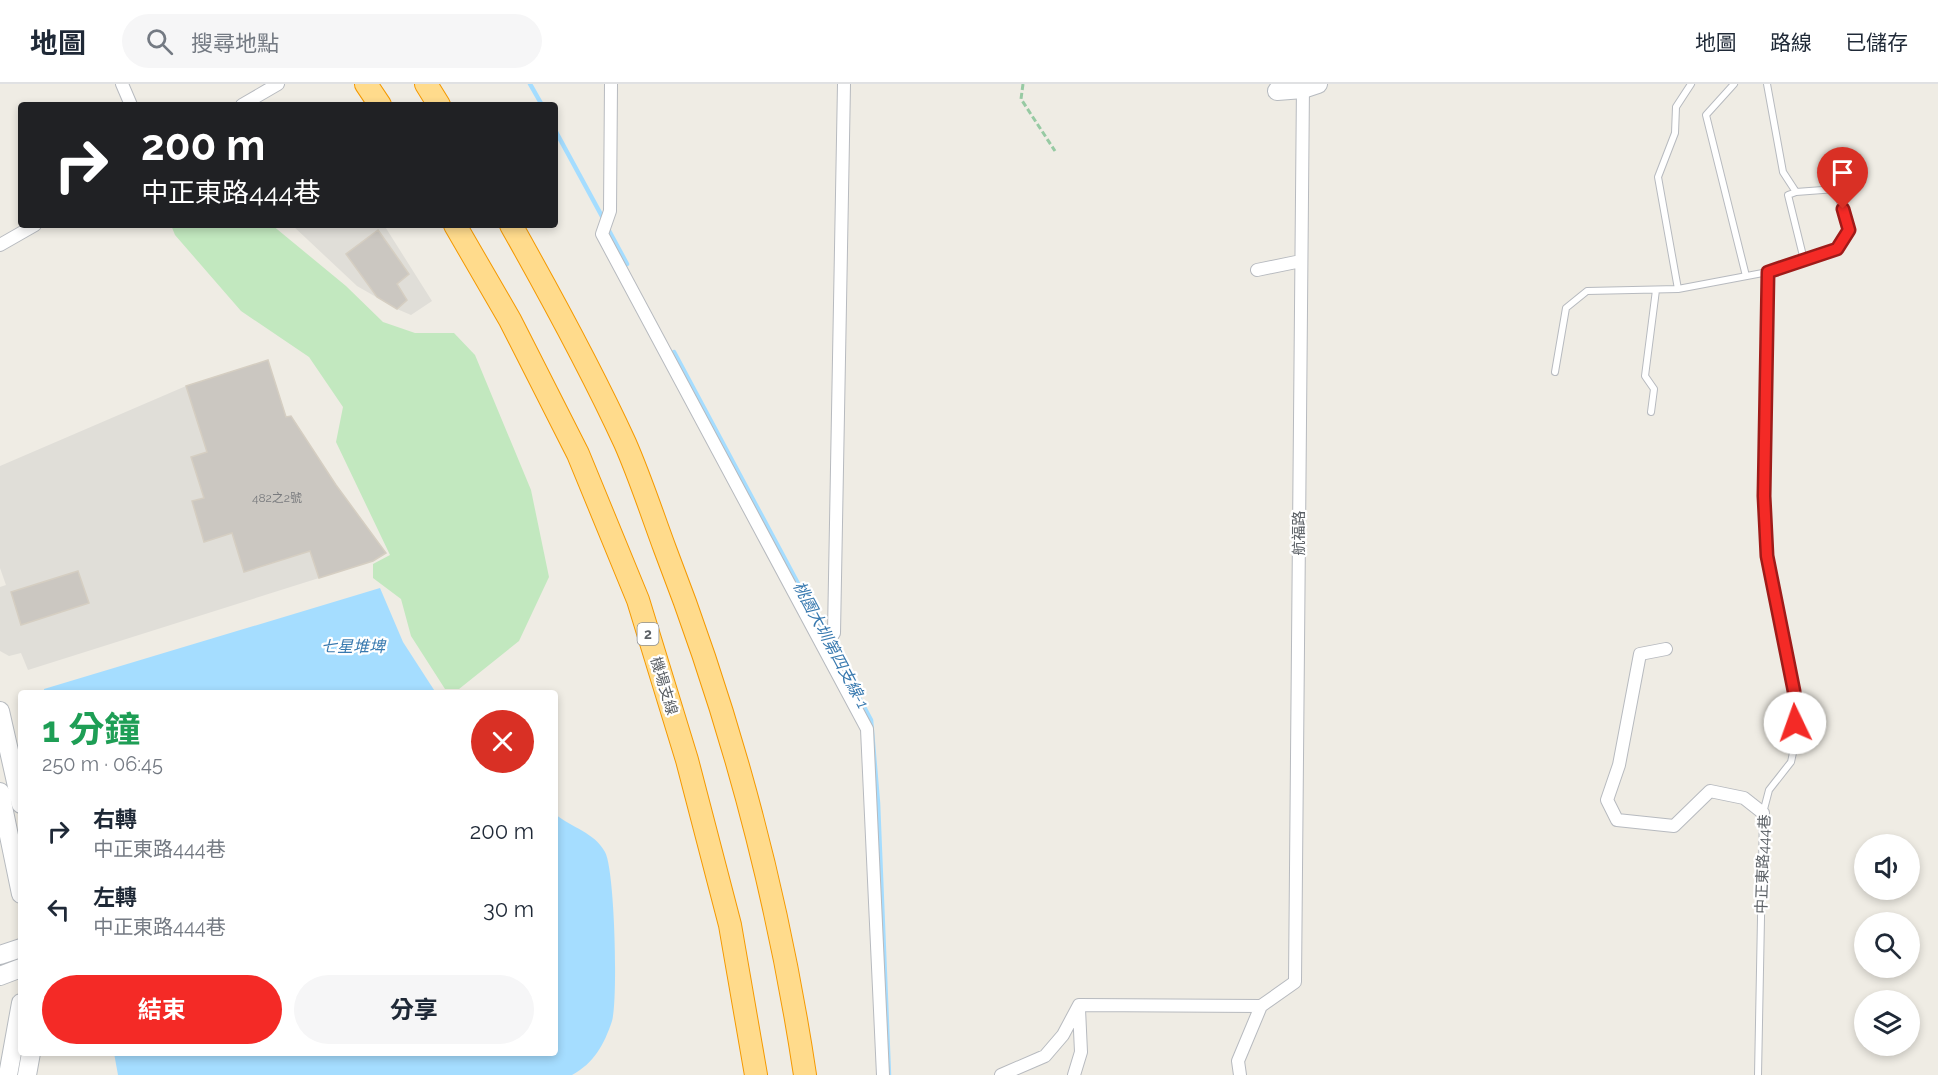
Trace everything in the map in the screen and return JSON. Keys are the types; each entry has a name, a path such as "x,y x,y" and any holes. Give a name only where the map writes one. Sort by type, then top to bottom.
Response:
{"highway":[{"path":"366,84 378,102"},
{"path":"426,84 437,102"},
{"name":"機場支線","path":"457,228 510,320 578,454 638,600 687,759 730,925 756,1075"},
{"path":"513,228 548,290 625,444 686,602 746,790 790,975 805,1075"}],"main road":[{"path":"1275,86 1308,86"},
{"path":"0,711 18,791"},
{"path":"0,792 18,879"},
{"path":"0,955 18,949"},
{"path":"0,976 18,969"},
{"path":"6,1067 18,1016"},
{"path":"27,1075 30,1056"}],"street":[{"path":"122,84 130,102"},
{"path":"247,102 278,84"},
{"path":"611,84 610,211 602,234 867,729 883,1075"},
{"path":"825,647 834,633 844,84"},
{"name":"航福路","path":"1261,1006 1295,982 1301,261 1308,86"},
{"path":"0,245 30,228"},
{"path":"1257,270 1301,261"},
{"path":"1666,649 1640,654 1619,765 1607,800 1617,820 1674,826 1710,791 1744,798 1763,813"},
{"path":"1079,1005 1261,1006 1238,1061 1240,1075"},
{"path":"1001,1075 1045,1056 1063,1035 1079,1005"},
{"path":"1074,1075 1081,1052 1079,1005"}],"lane":[{"path":"1678,289 1658,177 1675,133 1676,107 1691,84"},
{"path":"1734,84 1706,115 1746,276"},
{"path":"1767,84 1783,172 1796,192"},
{"path":"1555,372 1566,308 1587,291 1678,289 1768,272 1803,261 1837,249 1849,230 1836,189 1796,192 1788,195 1803,261"},
{"name":"中正東路444巷","path":"1758,1075 1763,813 1769,790 1791,762 1796,739 1794,691 1767,556 1764,496 1768,272"},
{"path":"1651,412 1654,389 1645,376 1656,290"}],"path":[{"path":"1023,84 1021,99 1055,151"}],"shaded area":[{"path":"295,228 386,228 432,301 411,315 357,286"},
{"path":"268,360 286,416 291,416 336,485 386,553 373,561 28,670 21,653 9,656 0,651 0,587 6,585 0,568 0,466 186,386"}],"green space":[{"path":"172,228 276,228 346,286 383,322 415,333 454,333 475,355 531,490 549,577 519,641 459,689 445,689 411,636 401,599 373,578 373,564 390,555 336,442 343,407 309,357 241,311 175,235"}],"water":[{"name":"七星堆埤","path":"380,588 403,642 434,690 44,690"},
{"path":"558,816 589,835 605,852 613,908 614,1009 612,1021 597,1052 586,1065 572,1075 118,1075 115,1056 558,1056"}],"building":[{"path":"378,230 409,274 397,284 407,300 397,309 377,297 346,254"},
{"path":"268,360 286,417 291,416 336,485 386,553 373,561 319,578 310,551 244,572 232,533 204,542 192,501 204,498 191,457 207,452 186,386"},
{"path":"78,571 89,603 21,625 11,592"}],"waterway":[{"name":"桃園大圳第四支線-1","path":"530,84 540,102"},
{"name":"桃園大圳第四支線-1","path":"558,136 604,220"},
{"name":"桃園大圳第四支線-1","path":"607,227 627,264"},
{"name":"桃園大圳第四支線-1","path":"674,352 871,720 878,803 889,1075"}],"route":[{"path":"1795,723 1794,691 1767,556 1764,496 1768,272 1837,249 1849,230 1843,209"}]}
